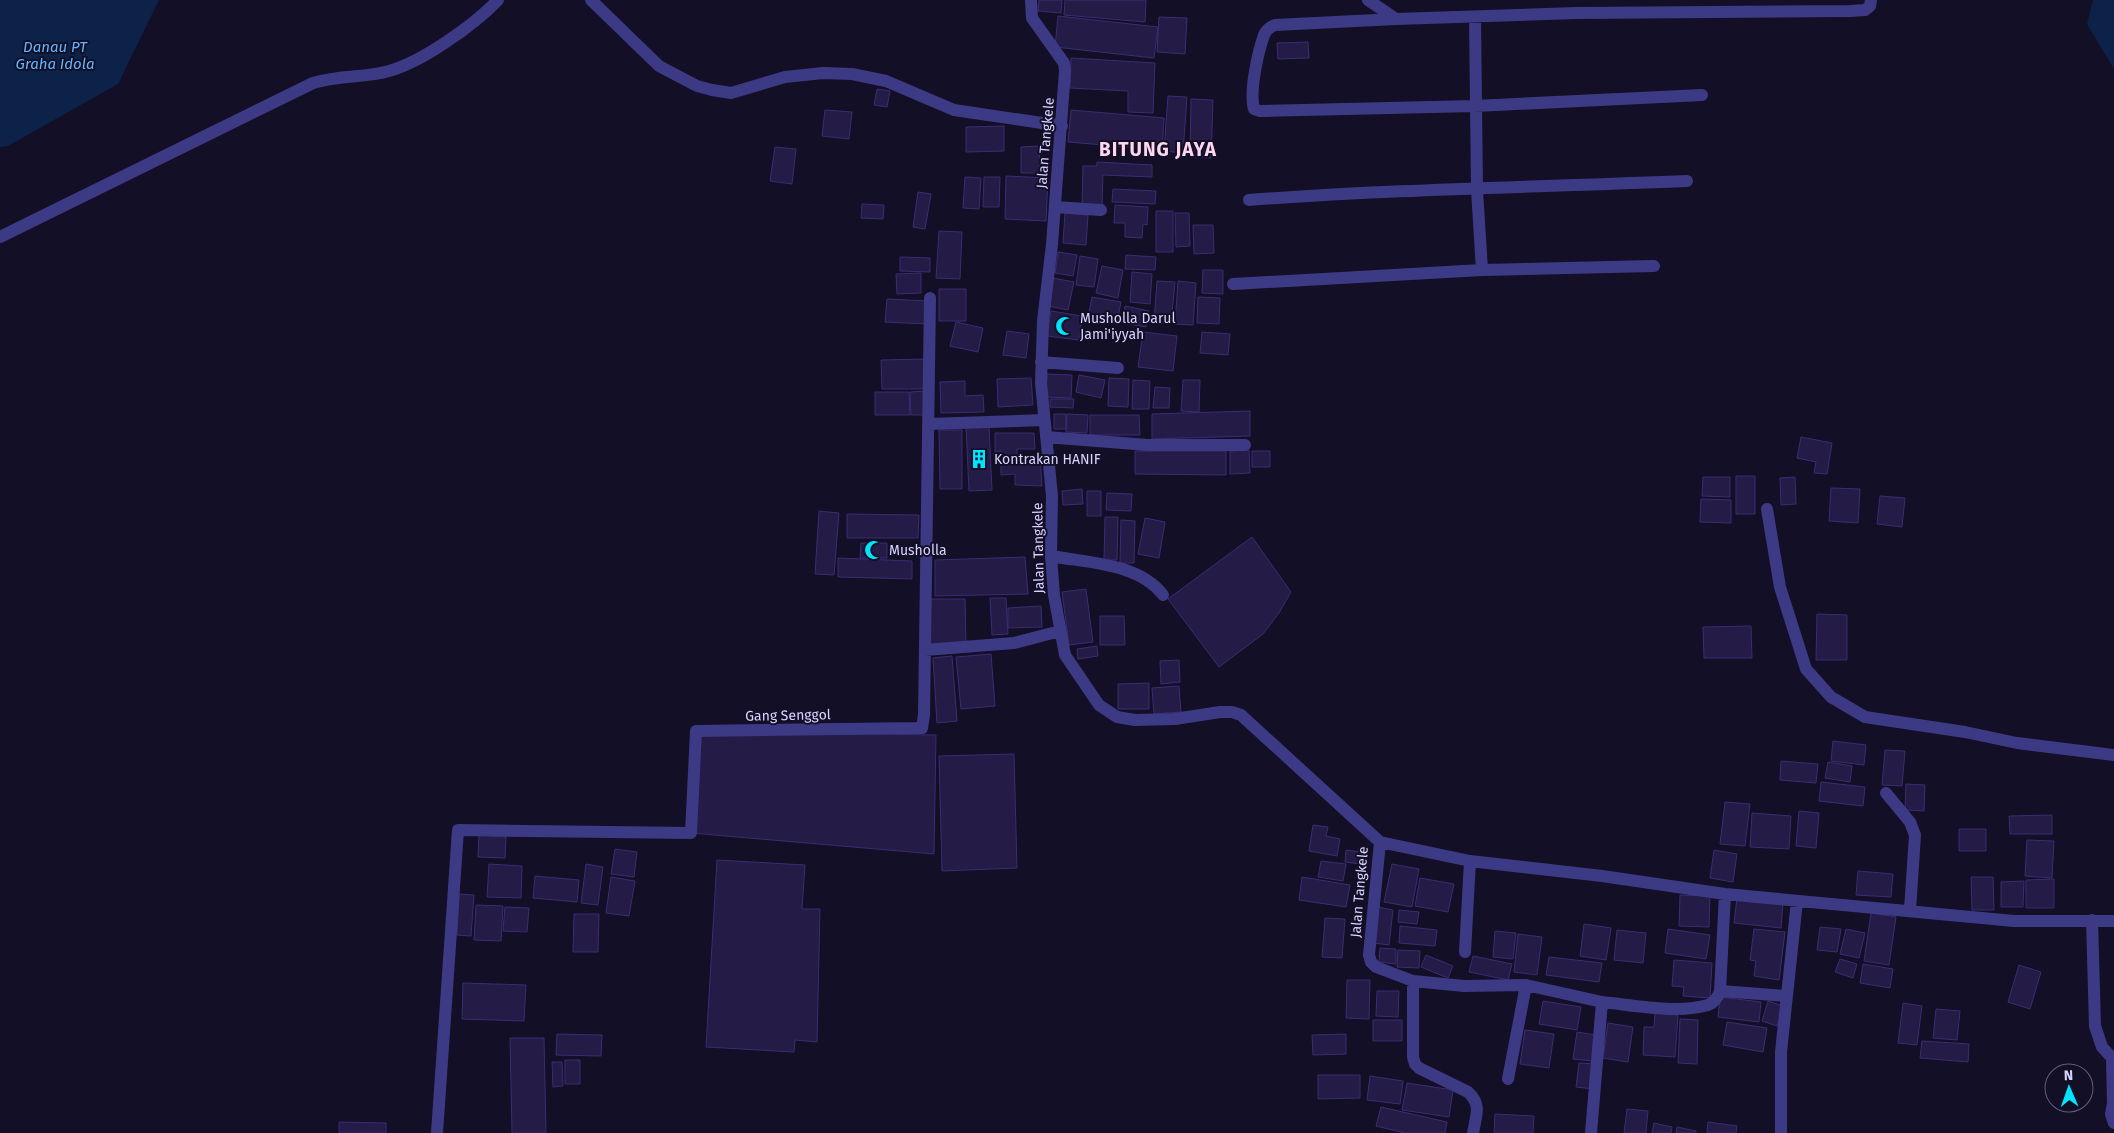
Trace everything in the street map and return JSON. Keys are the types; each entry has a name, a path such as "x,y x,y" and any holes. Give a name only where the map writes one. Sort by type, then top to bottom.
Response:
{"street":[{"path":"0,236 313,83 328,78 388,72 403,66 464,29 498,0"},
{"path":"591,0 659,66 697,86 731,93 785,78 823,73 852,74 886,81 954,110 1062,126"},
{"name":"Jalan Tangkele","path":"1030,0 1032,18 1064,62 1062,126 1041,362 1044,420 1052,496 1051,556 1054,595 1065,656 1099,705 1117,717 1135,720 1175,719 1220,712 1232,712 1241,715 1380,842 1369,954 1371,962 1376,967 1413,981 1464,986 1526,985 1602,1002 1681,1009 1709,1005 1717,999 1720,991"},
{"path":"1368,0 1396,19"},
{"path":"1702,95 1476,106 1260,111 1254,109 1252,100 1264,34 1270,27 1275,25 1396,19 1788,6 1865,10 1870,6 1871,0"},
{"path":"1475,17 1478,190 1482,270"},
{"path":"1249,200 1381,191 1478,190 1686,181"},
{"path":"1055,207 1101,210"},
{"path":"1233,284 1482,270 1654,266"},
{"name":"Gang Senggol","path":"437,1133 458,830 691,833 696,731 922,728 926,650 930,298"},
{"path":"1041,362 1118,368"},
{"path":"929,424 1044,420"},
{"path":"1046,438 1148,445 1245,444"},
{"path":"1767,508 1780,587 1806,670 1831,697 1865,717 1965,732 2017,743 2114,755"},
{"path":"1051,556 1119,568 1145,577 1163,595"},
{"path":"926,650 1014,643 1060,631"},
{"path":"1886,793 1910,822 1915,835 1910,910"},
{"path":"1380,842 1470,861 1602,876 1726,894 2014,921 2114,921"},
{"path":"1465,952 1470,861"},
{"path":"1726,894 1720,991 1786,996"},
{"path":"1781,1133 1781,1061 1797,901"},
{"path":"2092,920 2096,1026 2102,1047 2112,1058 2113,1104 2111,1114 2114,1123"},
{"path":"1413,981 1413,1057 1415,1064 1418,1068 1468,1092 1474,1097 1478,1104 1473,1133"},
{"path":"1508,1078 1526,985"},
{"path":"1591,1133 1602,1002"}],"water":[{"name":"Danau PT Graha Idola","path":"0,0 159,0 118,84 8,146 0,147"},
{"path":"2093,0 2114,0 2114,69 2087,24"}],"building":[{"path":"1039,0 1062,0 1061,13 1038,11"},
{"path":"1065,0 1146,0 1145,22 1064,15"},
{"path":"1058,16 1158,27 1154,58 1055,47"},
{"path":"1159,17 1187,18 1185,54 1157,52"},
{"path":"1308,42 1309,58 1278,59 1277,43"},
{"path":"1071,58 1155,63 1153,113 1128,112 1128,91 1070,88"},
{"path":"877,89 890,91 887,107 874,105"},
{"path":"1168,96 1187,97 1183,153 1164,151"},
{"path":"1191,99 1213,100 1211,158 1190,157"},
{"path":"825,110 852,112 849,139 822,136"},
{"path":"1071,110 1164,118 1162,150 1068,142"},
{"path":"1004,126 1004,151 966,152 966,127"},
{"path":"1039,146 1040,173 1021,173 1021,147"},
{"path":"775,147 796,149 792,184 770,181"},
{"path":"1097,162 1152,165 1152,177 1103,175 1102,206 1082,205 1083,166 1097,166"},
{"path":"1006,176 1048,178 1046,221 1005,219"},
{"path":"965,177 981,178 979,209 963,208"},
{"path":"984,177 1000,177 999,207 983,207"},
{"path":"1113,189 1156,191 1155,204 1112,202"},
{"path":"918,192 931,194 925,229 913,227"},
{"path":"862,204 884,205 883,219 861,218"},
{"path":"1115,205 1148,207 1147,225 1143,224 1142,238 1125,237 1125,223 1114,223"},
{"path":"1156,211 1173,211 1173,252 1156,252"},
{"path":"1065,213 1088,215 1086,245 1063,243"},
{"path":"1175,213 1189,213 1190,246 1176,247"},
{"path":"1193,225 1213,225 1214,253 1194,254"},
{"path":"939,231 962,232 960,279 936,278"},
{"path":"1058,252 1077,255 1073,276 1055,273"},
{"path":"1126,255 1156,257 1155,270 1125,269"},
{"path":"1080,256 1098,259 1094,287 1076,285"},
{"path":"900,257 930,258 930,272 900,271"},
{"path":"1102,266 1123,270 1118,298 1096,293"},
{"path":"1203,270 1223,270 1223,294 1202,293"},
{"path":"1132,272 1152,274 1150,304 1130,302"},
{"path":"921,273 921,293 897,294 896,274"},
{"path":"1053,278 1074,282 1068,310 1048,306"},
{"path":"1157,281 1175,282 1171,324 1154,322"},
{"path":"1178,281 1196,283 1193,325 1175,324"},
{"path":"939,289 966,289 966,321 939,321"},
{"path":"1092,297 1121,302 1117,323 1088,317"},
{"path":"1198,297 1220,298 1219,324 1197,323"},
{"path":"887,299 928,301 926,324 885,322"},
{"path":"1125,306 1149,311 1146,327 1122,323"},
{"name":"Musholla Darul Jami'iyyah","path":"1051,311 1082,316 1079,340 1047,336"},
{"path":"956,322 983,328 978,352 950,346"},
{"path":"1007,331 1029,334 1026,358 1003,355"},
{"path":"1143,332 1177,336 1173,371 1138,367"},
{"path":"1202,332 1230,334 1228,355 1200,353"},
{"path":"927,359 928,389 882,389 881,360"},
{"path":"1047,374 1072,375 1071,398 1046,397"},
{"path":"1079,375 1105,380 1101,398 1076,392"},
{"path":"1031,378 1033,405 998,407 997,379"},
{"path":"1109,378 1129,379 1128,407 1108,406"},
{"path":"1133,380 1150,381 1149,409 1132,409"},
{"path":"1183,380 1200,380 1199,412 1181,411"},
{"path":"965,381 965,396 983,395 984,412 941,413 940,382"},
{"path":"1155,387 1170,388 1169,408 1153,408"},
{"path":"927,391 928,415 911,415 910,392"},
{"path":"875,392 909,392 910,415 875,415"},
{"path":"1050,399 1074,399 1073,408 1050,407"},
{"path":"1250,411 1250,436 1152,439 1152,414"},
{"path":"1054,414 1066,414 1066,429 1054,429"},
{"path":"1067,414 1088,415 1087,433 1066,432"},
{"path":"1090,415 1139,415 1140,435 1090,435"},
{"name":"Kontrakan HANIF","path":"989,426 992,490 969,491 966,427"},
{"name":"Kontrakan HANIF","path":"939,430 962,430 962,489 940,489"},
{"path":"995,433 1034,433 1035,449 1017,449 1017,457 1040,457 1042,486 1015,485 1015,474 1001,475 1001,451 995,452"},
{"path":"1801,437 1832,443 1827,474 1814,473 1816,462 1797,458"},
{"path":"1249,450 1250,473 1230,474 1230,451"},
{"path":"1135,451 1226,451 1226,475 1135,474"},
{"path":"1252,451 1270,451 1270,467 1252,467"},
{"path":"1736,476 1755,476 1755,514 1736,514"},
{"path":"1703,477 1730,477 1730,497 1702,496"},
{"path":"1795,477 1796,504 1781,505 1780,478"},
{"path":"1831,488 1860,489 1858,523 1829,521"},
{"path":"1082,489 1083,504 1063,505 1062,491"},
{"path":"1087,491 1101,491 1101,516 1087,516"},
{"path":"1107,493 1132,494 1131,511 1106,510"},
{"path":"1880,496 1905,498 1902,527 1877,524"},
{"path":"1701,499 1731,500 1731,523 1700,522"},
{"path":"819,511 839,513 834,575 815,574"},
{"path":"847,514 919,515 918,538 847,538"},
{"path":"1105,517 1118,517 1117,560 1104,560"},
{"path":"1145,518 1165,522 1159,558 1138,554"},
{"path":"1121,520 1135,521 1134,563 1120,563"},
{"path":"1252,537 1291,592 1279,613 1263,634 1219,667 1168,599"},
{"name":"Musholla","path":"861,543 887,543 887,558 860,558"},
{"path":"1025,557 1028,594 935,596 935,560"},
{"path":"838,558 912,561 912,579 838,577"},
{"path":"1086,589 1093,642 1069,645 1062,592"},
{"path":"990,598 1006,598 1008,634 992,635"},
{"path":"929,599 965,599 966,645 930,646"},
{"path":"1041,606 1042,627 1008,628 1008,608"},
{"path":"1817,614 1847,615 1847,660 1816,660"},
{"path":"1100,616 1124,616 1125,645 1100,645"},
{"path":"1751,626 1752,658 1704,658 1703,627"},
{"path":"1097,646 1098,656 1078,659 1077,649"},
{"path":"991,654 995,706 961,709 956,657"},
{"path":"952,656 957,721 937,723 933,658"},
{"path":"1179,660 1180,682 1161,684 1160,661"},
{"path":"1149,683 1149,709 1118,709 1118,684"},
{"path":"1179,686 1181,712 1154,714 1152,688"},
{"path":"696,731 936,735 934,854 691,833"},
{"path":"1833,741 1866,745 1864,765 1831,761"},
{"path":"1885,750 1905,751 1902,786 1882,785"},
{"path":"1014,754 1017,868 942,871 939,756"},
{"path":"1781,761 1818,764 1816,783 1780,780"},
{"path":"1828,762 1852,766 1850,782 1825,778"},
{"path":"1821,782 1865,787 1863,806 1819,801"},
{"path":"1906,784 1925,785 1924,811 1905,810"},
{"path":"1725,802 1750,804 1745,846 1720,844"},
{"path":"1799,811 1819,813 1816,848 1796,846"},
{"path":"1752,813 1791,816 1789,849 1750,847"},
{"path":"2052,815 2052,834 2010,834 2009,816"},
{"path":"1313,825 1328,827 1326,836 1340,839 1337,856 1309,851"},
{"path":"1959,829 1986,829 1986,851 1959,851"},
{"path":"479,835 506,837 505,858 478,857"},
{"path":"2027,840 2054,841 2052,878 2025,876"},
{"path":"615,849 637,852 634,877 611,874"},
{"path":"1346,850 1368,853 1367,865 1345,862"},
{"path":"1714,850 1737,854 1733,882 1710,878"},
{"path":"717,860 805,865 802,909 820,909 817,1042 795,1040 794,1052 706,1047"},
{"path":"1321,861 1346,864 1343,881 1318,877"},
{"path":"489,864 522,866 521,898 487,897"},
{"path":"586,864 603,867 598,905 581,903"},
{"path":"1392,864 1419,869 1412,907 1384,902"},
{"path":"1858,871 1893,874 1891,897 1856,895"},
{"path":"535,876 579,880 577,902 533,898"},
{"path":"611,877 635,881 629,916 606,913"},
{"path":"1302,877 1350,885 1346,907 1299,900"},
{"path":"1971,877 1993,877 1994,910 1972,910"},
{"path":"1420,878 1454,884 1448,912 1415,906"},
{"path":"2054,879 2054,908 2026,908 2026,880"},
{"path":"2024,881 2023,907 2001,907 2001,882"},
{"path":"459,894 474,895 471,936 457,935"},
{"path":"1680,895 1710,896 1709,927 1679,926"},
{"path":"1737,898 1783,903 1781,928 1734,923"},
{"path":"476,905 503,906 501,941 474,940"},
{"path":"505,907 529,908 527,932 503,931"},
{"path":"1378,907 1393,910 1389,945 1373,943"},
{"path":"1399,910 1419,912 1417,924 1398,922"},
{"path":"1871,913 1896,917 1889,965 1864,961"},
{"path":"574,914 599,914 598,952 573,952"},
{"path":"1325,918 1345,919 1342,958 1322,957"},
{"path":"1584,924 1611,928 1606,960 1580,956"},
{"path":"1400,926 1437,930 1435,946 1399,943"},
{"path":"1820,927 1841,929 1837,952 1817,950"},
{"path":"1668,929 1710,935 1706,959 1665,953"},
{"path":"1754,929 1785,932 1779,980 1754,976 1756,961 1750,960"},
{"path":"1846,929 1865,933 1859,958 1840,954"},
{"path":"1617,930 1646,933 1643,963 1614,960"},
{"path":"1495,931 1516,933 1513,959 1493,957"},
{"path":"1518,934 1542,937 1537,975 1514,972"},
{"path":"1380,948 1396,949 1396,964 1379,962"},
{"path":"1398,950 1420,951 1419,968 1397,967"},
{"path":"1426,955 1453,966 1448,978 1421,967"},
{"path":"1473,956 1512,964 1508,980 1469,972"},
{"path":"1549,957 1602,963 1599,982 1546,975"},
{"path":"1840,959 1857,964 1853,978 1835,972"},
{"path":"1674,960 1712,963 1710,998 1683,996 1684,987 1672,986"},
{"path":"1863,964 1893,969 1890,988 1860,983"},
{"path":"2019,965 2041,972 2030,1009 2008,1002"},
{"path":"1347,980 1370,980 1369,1019 1346,1018"},
{"path":"463,983 526,985 524,1021 462,1019"},
{"path":"1377,991 1399,991 1398,1017 1376,1016"},
{"path":"1720,997 1761,1002 1759,1022 1718,1017"},
{"path":"1543,1001 1581,1007 1577,1030 1539,1024"},
{"path":"1768,1001 1783,1006 1777,1026 1762,1021"},
{"path":"1903,1003 1922,1006 1917,1045 1898,1043"},
{"path":"1936,1009 1960,1011 1957,1040 1933,1038"},
{"path":"1655,1013 1678,1015 1675,1057 1643,1055 1644,1027 1654,1027"},
{"path":"1680,1019 1698,1020 1697,1064 1678,1063"},
{"path":"1373,1020 1402,1020 1402,1041 1373,1041"},
{"path":"1727,1022 1767,1028 1763,1052 1723,1045"},
{"path":"1608,1023 1633,1027 1628,1062 1603,1058"},
{"path":"1525,1030 1554,1034 1549,1068 1520,1064"},
{"path":"1577,1032 1596,1035 1592,1061 1573,1059"},
{"path":"557,1034 602,1035 601,1056 556,1055"},
{"path":"1346,1034 1346,1054 1313,1055 1312,1035"},
{"path":"510,1038 544,1038 546,1133 512,1133"},
{"path":"1922,1041 1969,1044 1968,1062 1920,1058"},
{"path":"565,1060 580,1060 580,1084 565,1084"},
{"path":"552,1062 562,1062 563,1086 553,1087"},
{"path":"1579,1063 1596,1064 1594,1089 1576,1087"},
{"path":"1318,1075 1360,1075 1360,1098 1318,1099"},
{"path":"1370,1076 1403,1081 1400,1104 1367,1100"},
{"path":"1407,1083 1453,1090 1449,1117 1402,1110"},
{"path":"1381,1107 1447,1122 1445,1133 1405,1133 1376,1126"},
{"path":"1627,1109 1648,1111 1646,1133 1624,1133"},
{"path":"1495,1114 1534,1116 1533,1133 1494,1133"},
{"path":"339,1122 386,1123 386,1133 339,1133"},
{"path":"1708,1122 1737,1126 1736,1133 1707,1133"},
{"path":"1654,1123 1672,1127 1671,1133 1652,1133"},
{"path":"1677,1127 1696,1131 1696,1133 1676,1133"}],"place":[{"name":"Musholla Darul Jami'iyyah","path":"1065,326"},
{"name":"Kontrakan HANIF","path":"979,459"},
{"name":"Musholla","path":"874,550"}],"district":[{"name":"BITUNG JAYA","path":"1158,149"}]}
